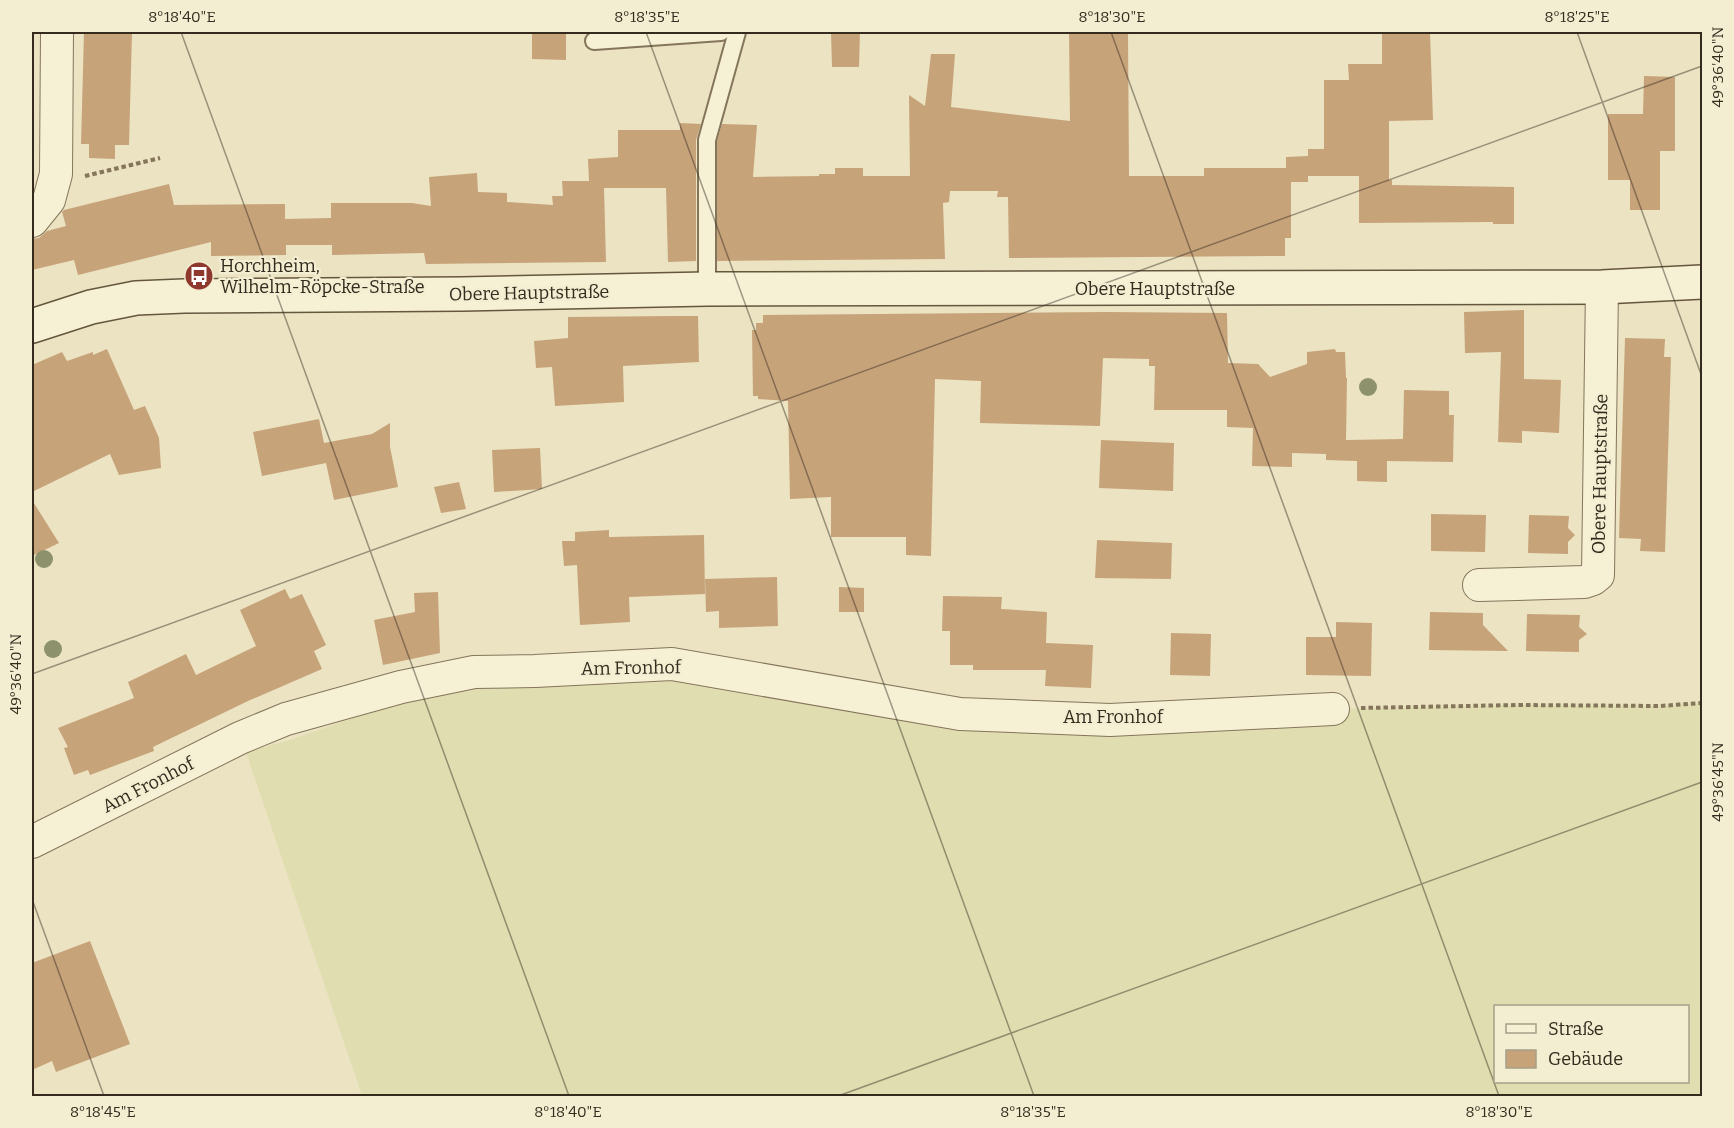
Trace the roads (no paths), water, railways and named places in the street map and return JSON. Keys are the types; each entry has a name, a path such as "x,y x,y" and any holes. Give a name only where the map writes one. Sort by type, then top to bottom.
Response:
{"main road":[{"name":"Obere Hauptstraße","path":"32,326 92,307 136,298 707,289 1602,288 1702,282"}],"street":[{"path":"32,221 49,200 54,184 57,32"},
{"name":"Obere Hauptstraße","path":"1479,585 1584,582 1598,575 1602,288"},
{"name":"Am Fronhof","path":"32,842 240,738 286,719 401,687 474,672 672,664 960,714 983,715 1110,720 1333,709"}],"lane":[{"path":"594,41 721,32"},
{"path":"707,289 707,140 737,32"}],"place":[{"name":"Horchheim, Wilhelm-Röpcke-Straße","path":"199,276"}]}
